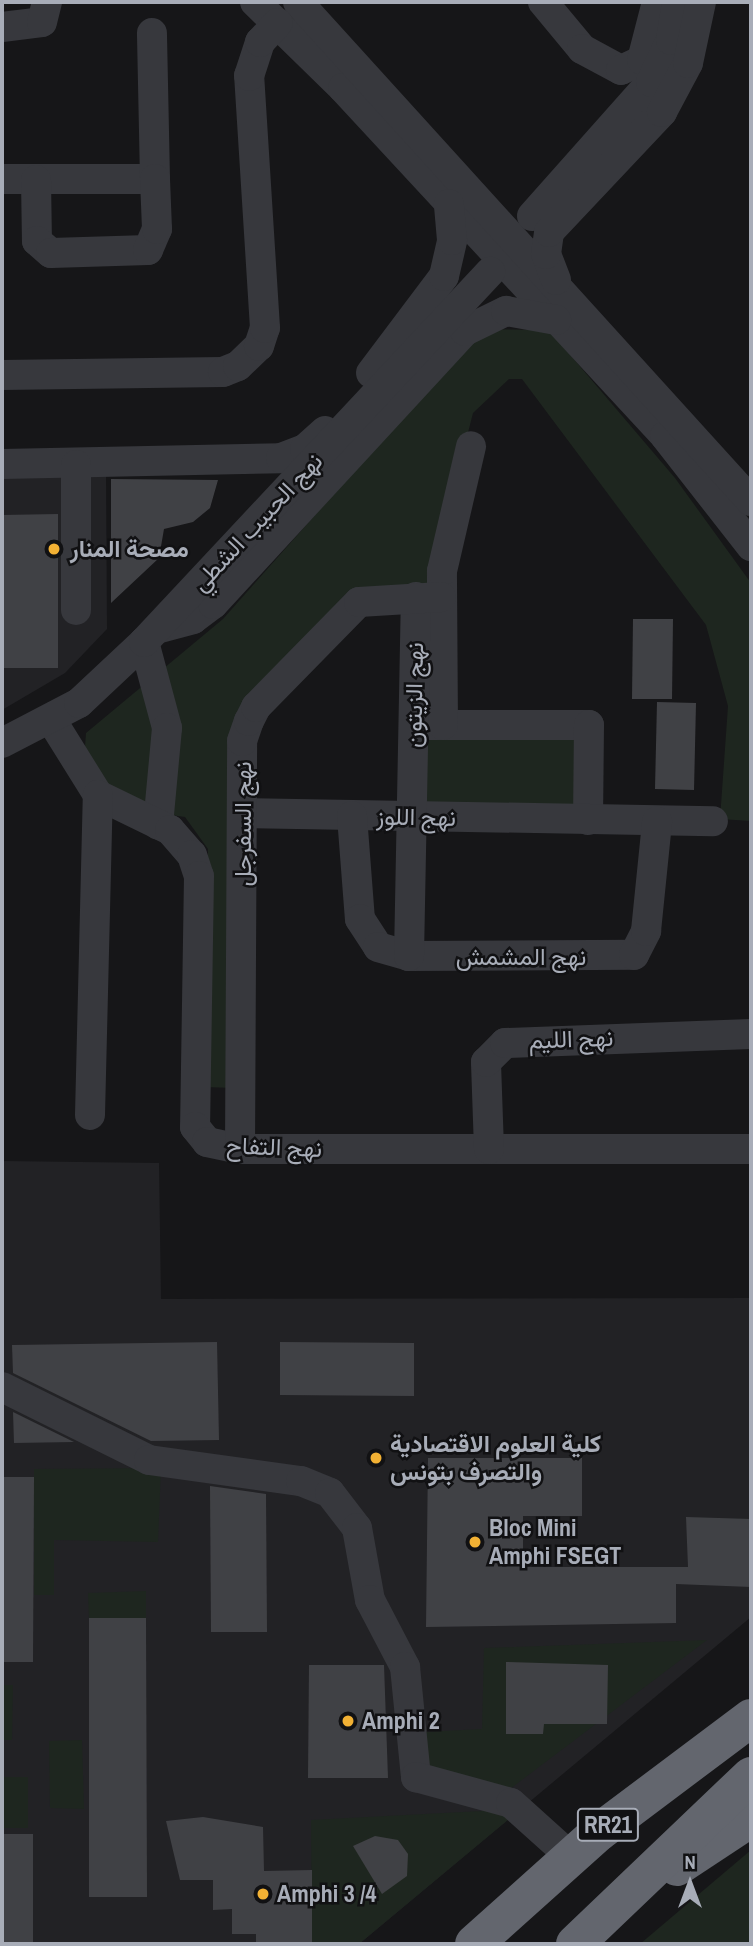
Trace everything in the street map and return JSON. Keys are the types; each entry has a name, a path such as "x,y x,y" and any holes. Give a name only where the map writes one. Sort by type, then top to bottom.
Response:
{"highway":[{"path":"599,1832 751,1691"},
{"name":"RR21","path":"474,1944 599,1832 751,1718"},
{"name":"RR21","path":"575,1944 623,1902 682,1838 751,1776"},
{"path":"623,1902 751,1818"}],"street":[{"path":"2,27 42,22 47,2"},
{"path":"255,2 288,13 559,307 751,501"},
{"path":"543,2 583,49 621,70 642,60 657,2"},
{"path":"532,216 651,82 671,40 677,2"},
{"path":"559,307 548,264 549,232 662,112 688,63 701,2"},
{"path":"288,13 449,204 559,307 751,546"},
{"path":"2,374 223,372 238,366 258,345 265,328 249,76 260,42 288,13"},
{"path":"36,180 37,241 51,253 148,250 157,229 152,33"},
{"path":"2,179 155,179"},
{"path":"2,464 76,465 281,458 305,449 436,292 449,258 449,204"},
{"name":"نهج الحبيب الشطي","path":"2,743 52,721 151,635 490,272"},
{"path":"158,825 167,728 151,635 193,619 213,604 465,331 506,311 559,307"},
{"name":"نهج الزيتون","path":"411,817 414,725 428,597 471,446"},
{"path":"76,465 76,610"},
{"name":"نهج الزيتون","path":"428,597 443,725"},
{"name":"نهج السفرجل","path":"240,1149 244,813 242,741 256,707 359,602 428,597"},
{"path":"52,721 98,795 90,1115"},
{"path":"414,725 589,725 588,820"},
{"name":"نهج التفاح","path":"98,795 181,838 199,876 199,1134 221,1149 751,1149"},
{"name":"نهج اللوز","path":"244,813 713,821"},
{"path":"352,816 360,919 378,947 409,956 411,817"},
{"name":"نهج المشمش","path":"409,956 634,955 646,931 657,822"},
{"name":"نهج الليم","path":"489,1149 486,1062 505,1043 751,1034"},
{"path":"197,1094 241,1097"},
{"path":"2,1387 149,1460 302,1481 330,1493 357,1528 370,1600 405,1667 416,1777 511,1802 571,1857"}],"shaded area":[{"path":"480,329 549,330 675,478 751,583 751,821 720,819 728,706 706,625 522,379 509,379 473,413 428,590 358,592 238,717 235,1088 204,1087 208,849 185,817 144,811 101,788 84,760 86,733 223,619"},
{"name":"مصحة المنار","path":"2,470 106,470 107,629 65,673 2,710"},
{"path":"424,737 576,738 575,808 423,806"},
{"name":"كلية العلوم الاقتصادية والتصرف بتونس","path":"2,1161 159,1163 161,1299 751,1298 751,1617 359,1944 2,1944"},
{"path":"161,1468 158,1542 54,1540 54,1595 34,1595 34,1469"},
{"path":"146,1591 146,1618 89,1618 88,1593"},
{"path":"707,1640 502,1795 426,1783 424,1732 482,1729 484,1648"},
{"path":"2,1685 13,1685 12,1740 2,1740"},
{"path":"82,1740 84,1809 50,1808 49,1741"},
{"path":"2,1777 28,1777 28,1828 2,1828"},
{"path":"521,1809 359,1944 312,1944 311,1820"},
{"path":"751,1850 751,1944 640,1944"}],"building":[{"path":"111,479 218,480 210,508 193,522 164,529 159,558 111,603"},
{"path":"58,514 58,668 2,668 2,515"},
{"path":"633,619 673,619 672,699 632,699"},
{"path":"657,702 696,703 694,790 655,789"},
{"path":"217,1342 219,1440 151,1441 13,1373 12,1345"},
{"path":"280,1342 414,1343 414,1396 280,1395"},
{"path":"13,1412 74,1442 14,1443"},
{"name":"Bloc Mini Amphi FSEGT","path":"428,1458 582,1458 582,1516 523,1516 523,1567 688,1567 686,1517 751,1519 751,1587 676,1584 676,1623 426,1627"},
{"path":"2,1477 34,1477 33,1662 2,1662"},
{"path":"210,1486 266,1494 267,1632 211,1632"},
{"path":"89,1618 146,1618 147,1897 89,1897"},
{"path":"506,1662 608,1665 607,1724 544,1724 543,1734 506,1734"},
{"name":"Amphi 2","path":"309,1665 384,1665 388,1778 308,1778"},
{"name":"Amphi 3 /4","path":"203,1817 263,1827 264,1871 312,1870 312,1944 256,1944 256,1934 232,1934 232,1909 213,1910 213,1880 180,1880 166,1821"},
{"path":"2,1834 33,1834 33,1944 2,1944"},
{"path":"375,1836 398,1840 408,1854 407,1876 382,1894 353,1846"}],"place":[{"name":"مصحة المنار","path":"54,549"},
{"name":"كلية العلوم الاقتصادية والتصرف بتونس","path":"376,1458"},
{"name":"Bloc Mini Amphi FSEGT","path":"475,1542"},
{"name":"Amphi 2","path":"348,1721"},
{"name":"Amphi 3 /4","path":"263,1894"}]}
